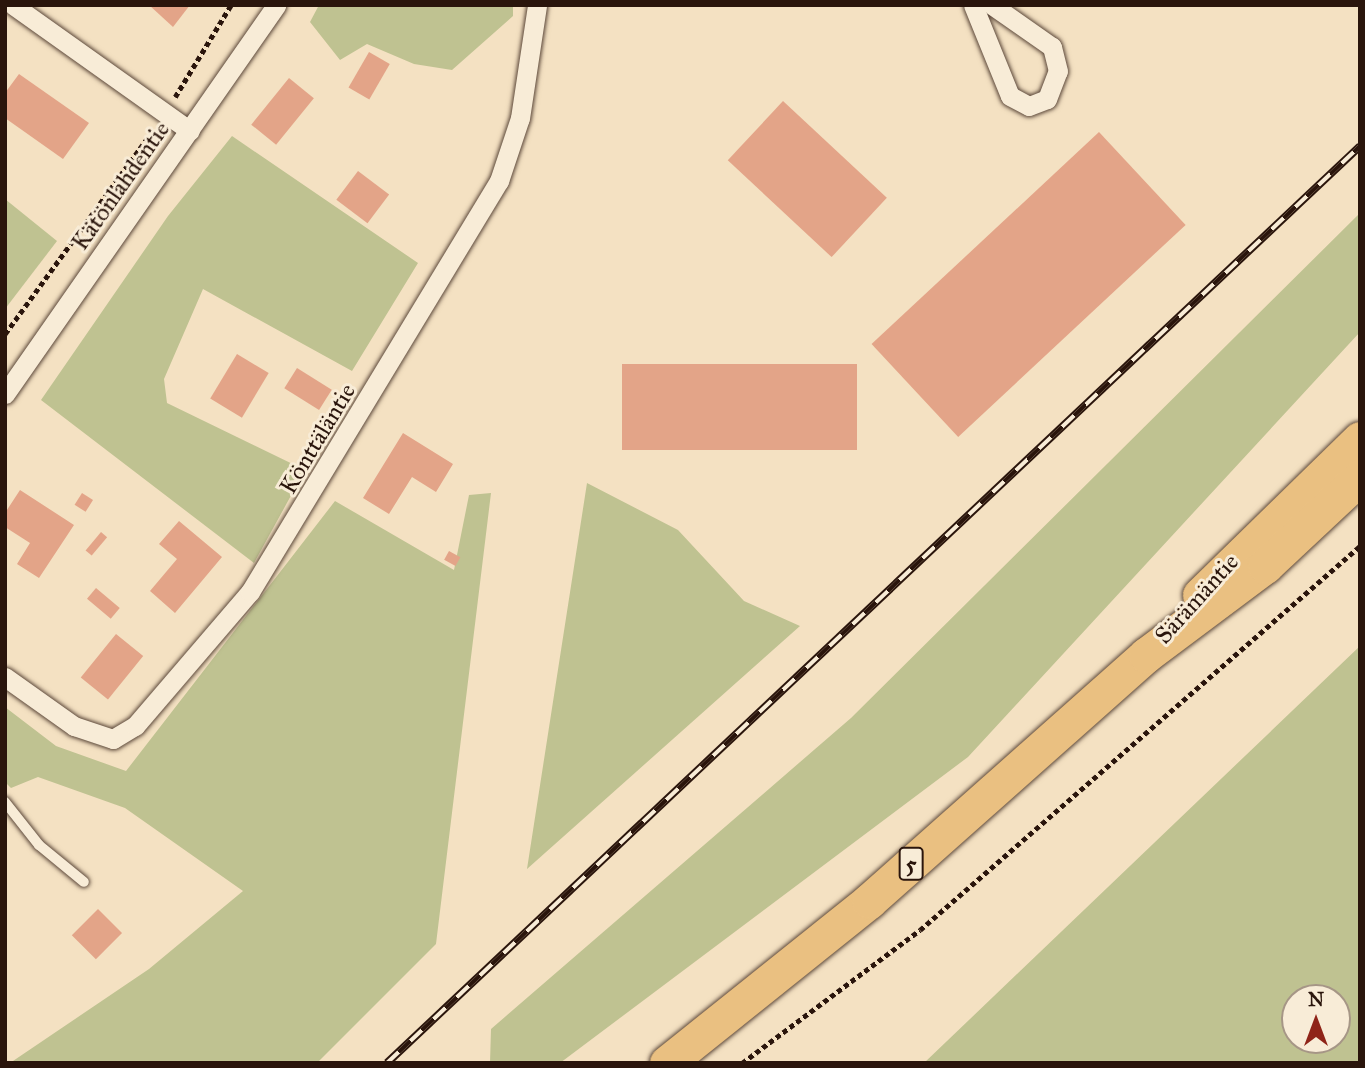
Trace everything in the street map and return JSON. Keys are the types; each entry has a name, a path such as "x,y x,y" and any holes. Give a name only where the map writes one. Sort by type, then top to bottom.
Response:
{"highway":[{"name":"Särämäntie","path":"1146,655 1242,548 1360,439"},
{"name":"Särämäntie","path":"1146,655 1265,566 1360,477"},
{"name":"5","path":"667,1063 869,901 1146,655"}],"street":[{"path":"13,5 190,131"},
{"name":"Kätönlahdentie","path":"5,394 276,5"},
{"name":"Könttäläntie","path":"5,677 74,726 113,738 135,726 250,592 499,181 520,118 537,5"},
{"path":"973,5 1010,96 1029,106 1047,99 1058,71 1052,47 992,5"}],"lane":[{"path":"5,802 39,845 84,882"}],"path":[{"path":"5,334 165,114 231,5"},
{"path":"741,1063 920,930 1360,546"}],"green space":[{"path":"319,5 513,5 513,16 452,70 414,64 367,44 340,60 310,22"},
{"path":"232,136 418,263 352,371 203,289 164,379 167,403 305,470 254,563 41,400 168,216"},
{"path":"5,199 57,241 5,309"},
{"path":"1360,213 1360,332 968,757 560,1063 490,1063 491,1029 851,718"},
{"path":"587,483 678,530 744,601 800,626 527,869"},
{"path":"491,493 436,944 317,1063 10,1063 149,969 243,891 125,808 38,777 11,788 5,782 5,707 56,746 126,771 335,501 454,570 469,495"},
{"path":"1360,646 1360,1063 924,1063"}],"building":[{"path":"149,5 190,5 173,27"},
{"path":"369,52 390,64 369,100 348,88"},
{"path":"19,74 89,123 63,159 5,118 5,93"},
{"path":"289,78 314,98 276,145 251,125"},
{"path":"783,101 887,198 832,257 728,160"},
{"path":"1099,132 1186,225 958,437 872,344"},
{"path":"358,171 389,194 367,223 336,200"},
{"path":"237,354 269,373 242,418 210,399"},
{"path":"622,364 857,364 857,450 622,450"},
{"path":"297,368 332,390 319,410 284,388"},
{"path":"403,433 453,464 436,492 412,477 389,514 363,498"},
{"path":"20,490 74,525 39,578 17,564 30,543 5,527 5,513"},
{"path":"82,493 93,500 86,512 75,505"},
{"path":"179,521 222,557 175,613 150,591 177,559 159,544"},
{"path":"101,532 107,537 92,556 86,550"},
{"path":"449,551 460,557 456,566 444,560"},
{"path":"96,588 120,608 111,619 87,599"},
{"path":"116,634 143,656 108,700 81,678"},
{"path":"98,909 122,933 96,959 72,935"}],"railway":[{"path":"387,1063 1360,146"}]}
